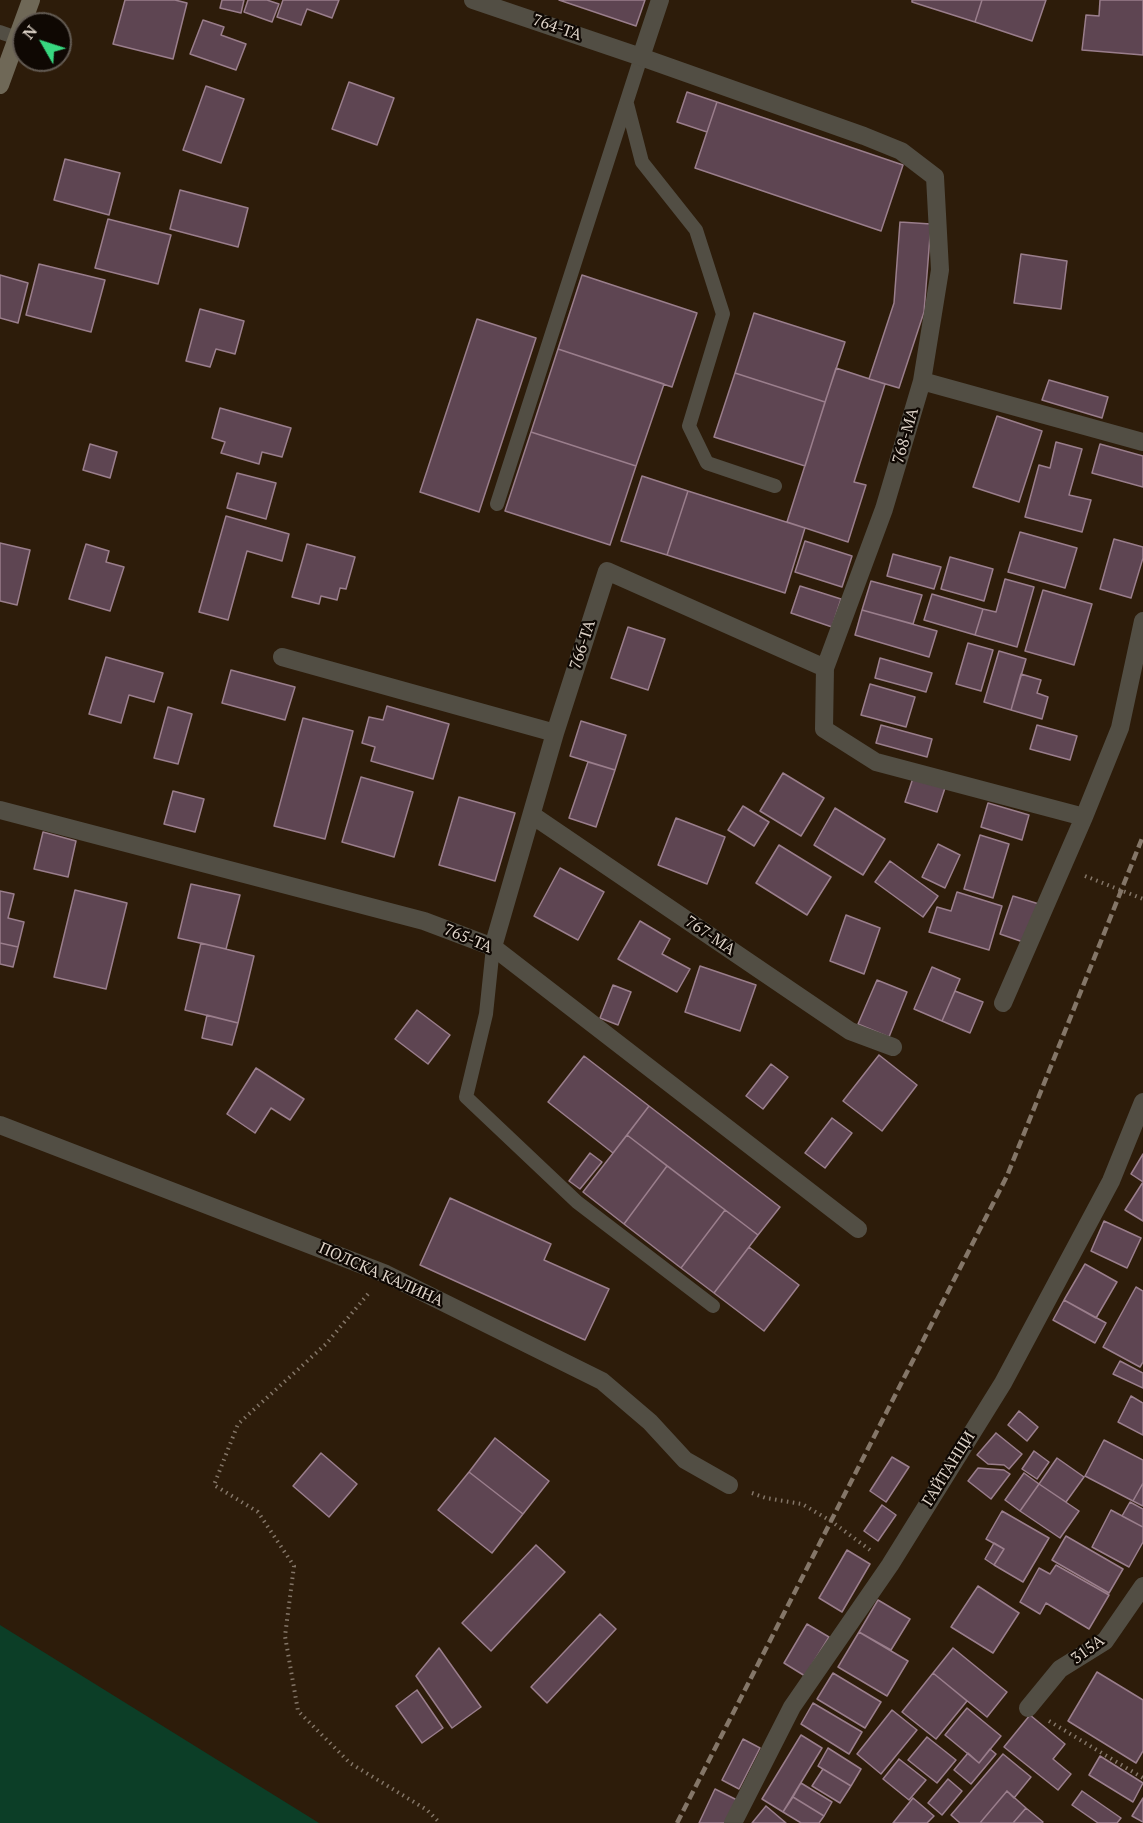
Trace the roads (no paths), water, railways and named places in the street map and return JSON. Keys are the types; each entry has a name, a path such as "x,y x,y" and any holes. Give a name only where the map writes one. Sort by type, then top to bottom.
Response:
{"street":[{"path":"0,85 8,35 31,0"},
{"name":"764-ТА","path":"473,0 641,57"},
{"path":"641,57 660,0"},
{"name":"768-МА","path":"641,57 883,143 901,151 935,177 940,270 922,381 884,509 825,668 825,729 876,762 1084,817"},
{"path":"922,381 1143,442"},
{"name":"766-ТА","path":"493,947 555,733 607,571 825,668"},
{"path":"1003,1003 1120,728 1143,621"},
{"path":"282,657 555,733"},
{"name":"765-ТА","path":"0,810 424,921 493,947 858,1229"},
{"name":"767-МА","path":"532,815 850,1031 893,1047"},
{"name":"ГАЙТАНЦИ","path":"733,1823 792,1707 890,1565 1003,1383 1111,1181 1143,1102"},
{"name":"ПОЛСКА КАЛИНА","path":"0,1125 386,1274 602,1381 650,1422 685,1460 729,1485"},
{"name":"315А","path":"1028,1708 1060,1669 1104,1641 1143,1586"}],"lane":[{"path":"497,504 641,57"},
{"path":"626,102 642,162 696,231 723,314 689,426 707,464 775,486"},
{"path":"493,947 486,1014 466,1097 577,1202 713,1306"}],"railway":[{"path":"677,1823 1007,1176 1143,836"}]}
